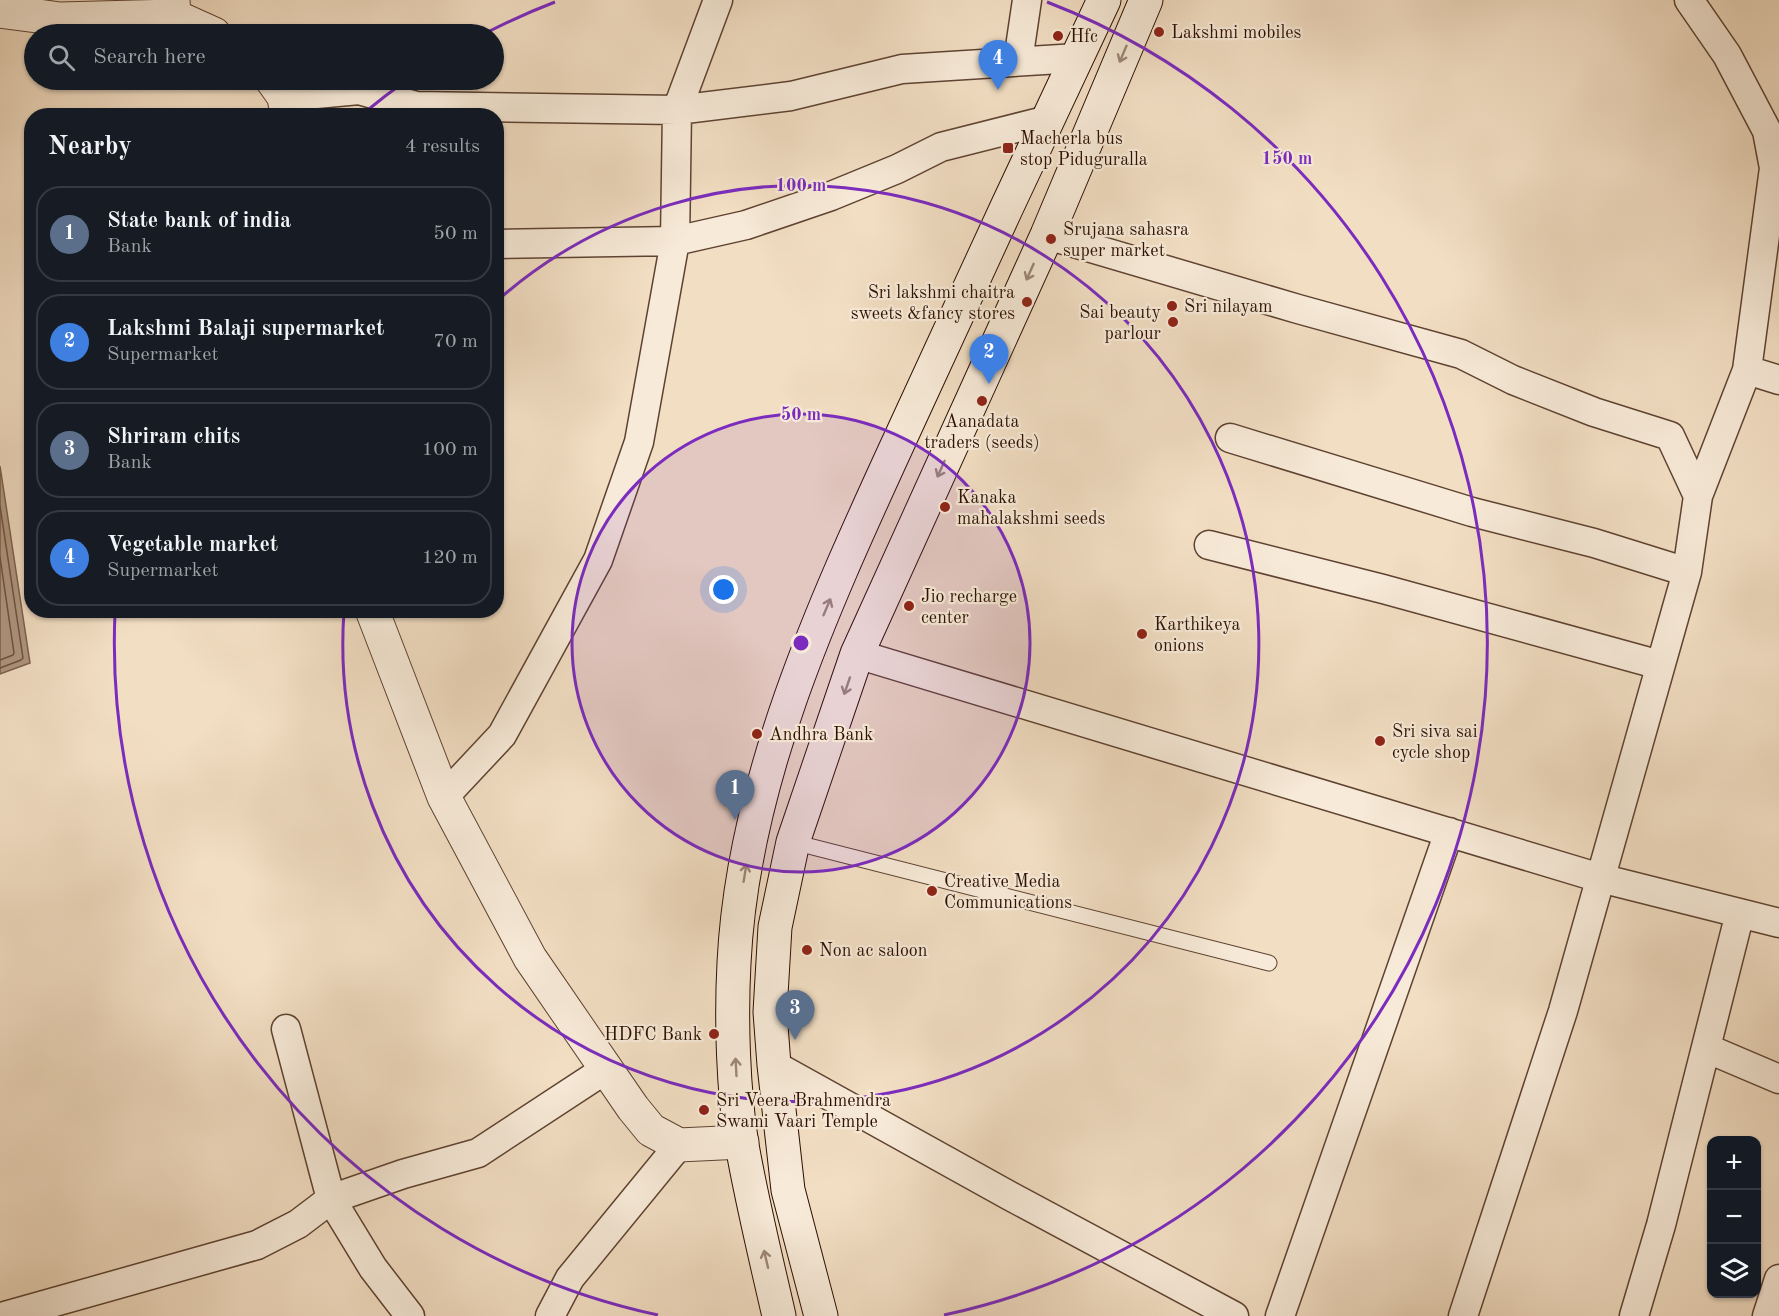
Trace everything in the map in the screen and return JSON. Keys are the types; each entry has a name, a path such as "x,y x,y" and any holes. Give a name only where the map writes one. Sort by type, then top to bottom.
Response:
{"main road":[{"path":"779,1316 742,1142 736,1077 733,1009 737,923 753,829 781,727 803,662 870,505 1104,0"},
{"path":"821,1316 788,1190 770,1012 775,927 793,842 857,654 1047,235 1146,0"},
{"path":"0,11 60,19 174,8 199,24"},
{"path":"375,618 444,797 530,958 606,1069 651,1130 679,1145 742,1142"}],"street":[{"path":"444,797 502,735 598,560 639,442 675,241 677,110 718,0"},
{"path":"1018,61 1027,0"},
{"path":"1463,1316 1563,1011 1687,572 1698,496 1747,370 1774,168 1767,131 1727,55 1689,0"},
{"path":"281,97 359,90 416,106 677,110 791,96 902,69 1077,58"},
{"path":"504,244 675,241 747,225 897,169 941,147 1048,120"},
{"path":"1047,235 1287,306 1461,354 1513,380 1594,412 1670,436 1698,496"},
{"path":"1747,370 1779,380"},
{"path":"1230,438 1472,512 1594,543 1687,572"},
{"path":"1209,545 1383,588 1660,665"},
{"path":"857,654 1600,878 1779,924"},
{"path":"1280,1316 1449,832"},
{"path":"1634,1316 1661,1225 1740,913"},
{"path":"286,1029 331,1199 373,1268 411,1316"},
{"path":"1706,1048 1779,1079"},
{"path":"774,1065 1010,1197 1234,1316"},
{"path":"5,1316 257,1245 298,1224 331,1199 403,1174 478,1154 606,1069"},
{"path":"550,1316 570,1278 679,1145"},
{"path":"1767,1316 1779,1279"}],"lane":[{"path":"793,842 1269,963"}],"water":[{"path":"0,466 30,663 0,674"}],"place":[{"name":"Lakshmi mobiles","path":"1159,32"},
{"name":"Hfc","path":"1058,36"},
{"name":"Vegetable market","path":"998,90"},
{"name":"Macherla bus stop Piduguralla","path":"1008,148"},
{"name":"Srujana sahasra super market","path":"1051,239"},
{"name":"Sri lakshmi chaitra sweets &fancy stores","path":"1027,302"},
{"name":"Sri nilayam","path":"1172,306"},
{"name":"Sai beauty parlour","path":"1173,322"},
{"name":"Lakshmi Balaji supermarket","path":"989,384"},
{"name":"Aanadata traders (seeds)","path":"982,401"},
{"name":"Kanaka mahalakshmi seeds","path":"945,507"},
{"name":"Jio recharge center","path":"909,606"},
{"name":"Karthikeya onions","path":"1142,634"},
{"name":"Andhra Bank","path":"757,734"},
{"name":"Sri siva sai cycle shop","path":"1380,741"},
{"name":"State bank of india","path":"735,820"},
{"name":"Creative Media Communications","path":"932,891"},
{"name":"Non ac saloon","path":"807,950"},
{"name":"HDFC Bank","path":"714,1034"},
{"name":"Shriram chits","path":"795,1040"},
{"name":"Sri Veera Brahmendra Swami Vaari Temple","path":"704,1110"}]}
